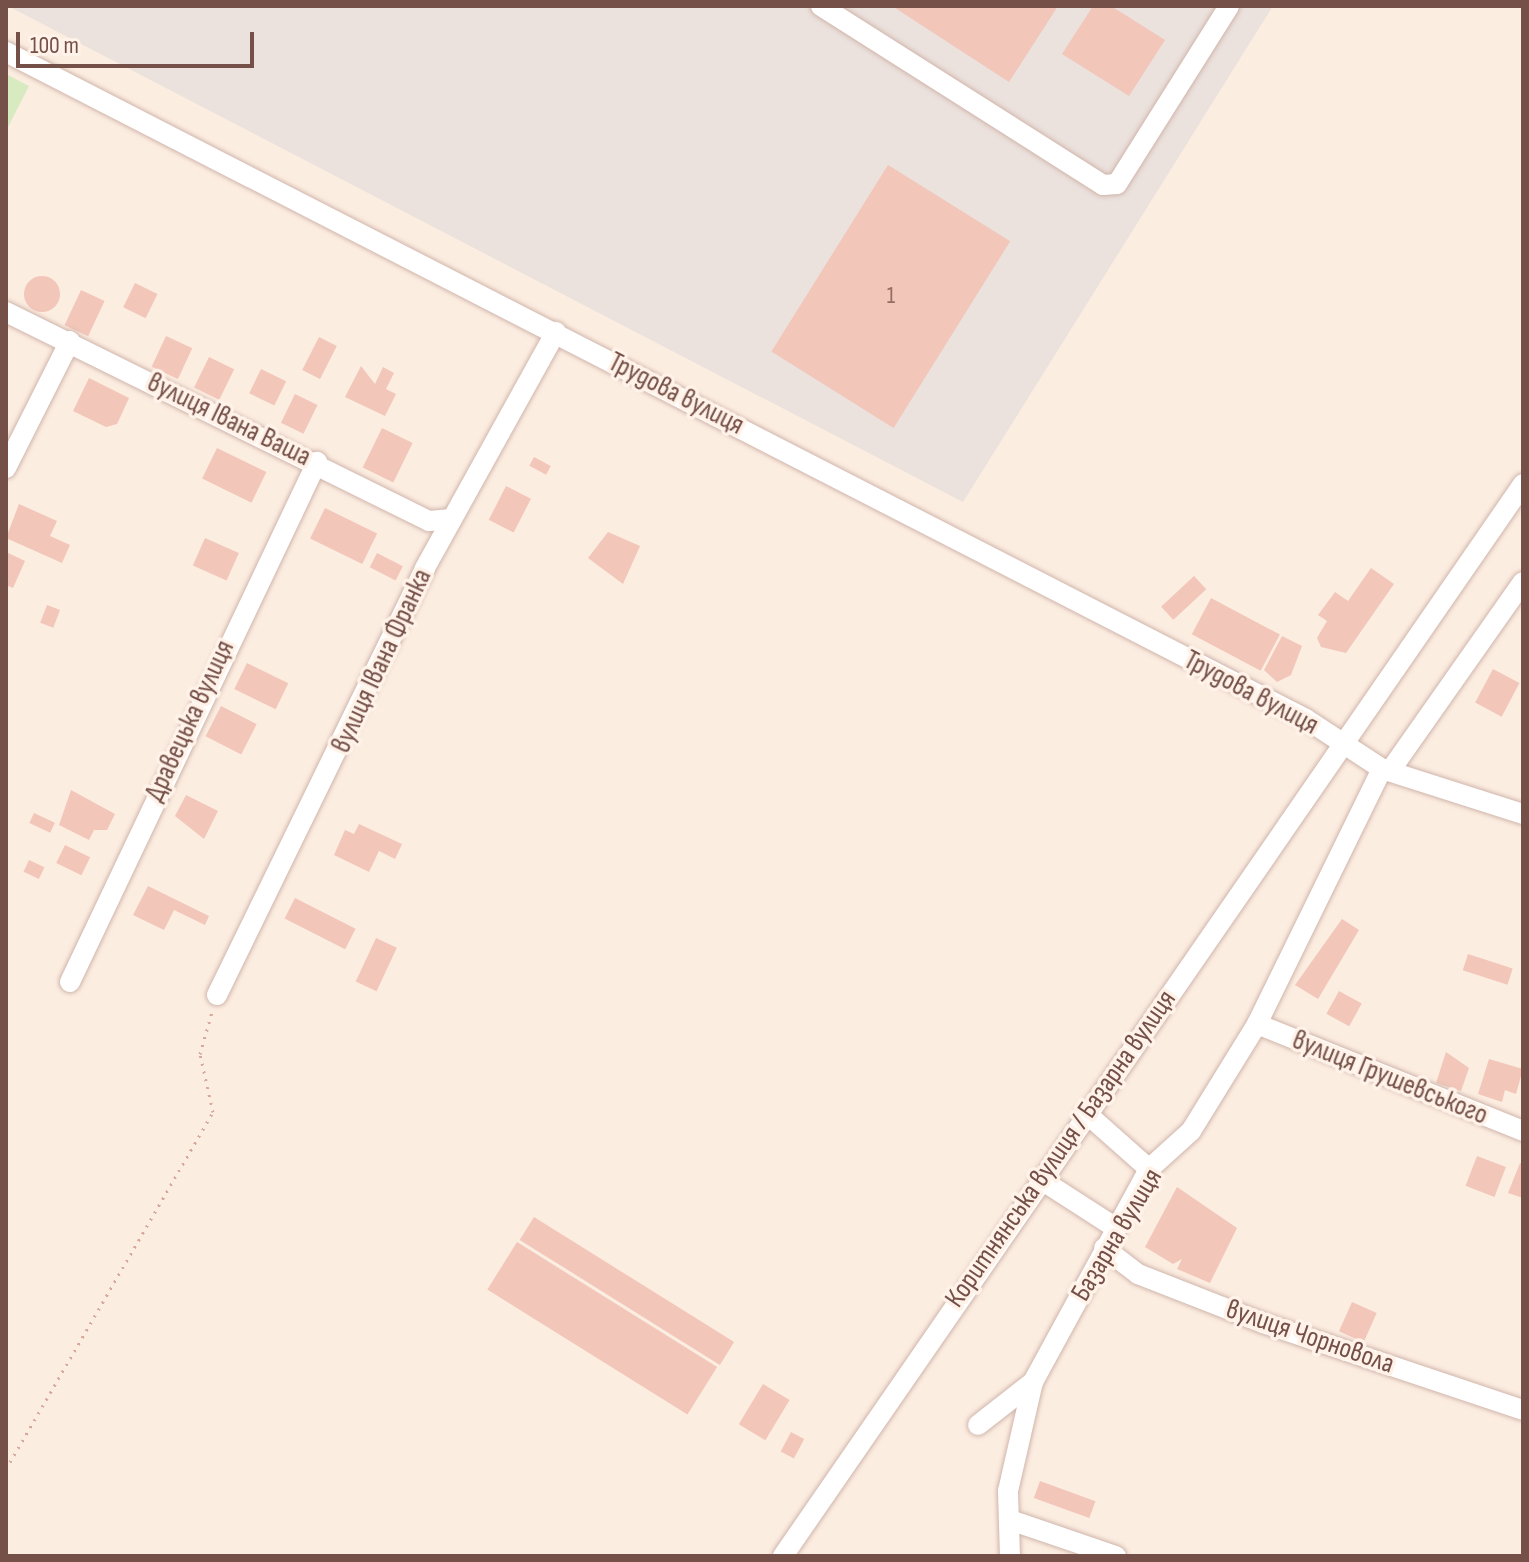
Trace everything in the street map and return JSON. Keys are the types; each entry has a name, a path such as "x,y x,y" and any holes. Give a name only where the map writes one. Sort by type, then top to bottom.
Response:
{"street":[{"path":"821,6 1103,185 1117,184 1229,6"},
{"name":"Трудова вулиця","path":"6,52 556,332 1342,744 1386,770 1523,814"},
{"name":"вулиця Івана Ваша","path":"6,312 317,462 429,521 452,519"},
{"name":"вулиця Івана Франка","path":"217,995 452,519 556,332"},
{"path":"6,468 70,341"},
{"name":"Дравецька вулиця","path":"70,982 317,462"},
{"name":"Коритнянська вулиця / Базарна вулиця","path":"783,1556 1040,1179 1523,484"},
{"name":"Базарна вулиця","path":"1010,1556 1017,1431 1033,1382 1149,1169 1191,1131 1257,1024 1386,770 1523,582"},
{"name":"вулиця Грушевського","path":"1257,1024 1523,1131"},
{"path":"1086,1113 1149,1169"},
{"path":"1040,1179 1116,1228"},
{"name":"вулиця Чорновола","path":"1104,1248 1138,1274 1263,1323 1523,1410"},
{"path":"978,1425 1033,1382"},
{"path":"1010,1520 1116,1556"}],"path":[{"path":"6,1469 213,1112 200,1054 217,995"}],"shaded area":[{"path":"8,6 1273,6 963,502"}],"green space":[{"path":"6,74 29,86 6,131"}],"building":[{"path":"892,6 1058,6 1009,82"},
{"path":"1093,6 1111,6 1165,40 1129,96 1062,54"},
{"path":"888,165 1010,241 894,428 771,352"},
{"path":"42,276 55,281 60,294 55,307 42,312 29,307 24,294 29,281"},
{"path":"135,283 157,294 146,318 123,307"},
{"path":"81,290 105,301 88,336 65,325"},
{"path":"166,336 192,348 178,379 152,367"},
{"path":"319,337 337,346 320,379 302,370"},
{"path":"209,357 234,369 219,400 194,388"},
{"path":"361,366 375,384 383,367 394,373 386,389 396,394 385,416 345,397"},
{"path":"261,369 286,381 274,406 249,393"},
{"path":"89,378 129,398 117,424 106,427 73,411"},
{"path":"295,394 317,405 303,434 281,423"},
{"path":"382,428 413,443 393,482 363,468"},
{"path":"217,448 266,472 252,503 202,479"},
{"path":"534,457 551,466 546,475 529,466"},
{"path":"506,486 531,499 514,533 489,520"},
{"path":"19,504 57,521 50,536 70,545 62,563 6,538"},
{"path":"325,508 377,533 362,564 310,539"},
{"path":"608,532 640,546 623,584 588,558"},
{"path":"205,538 239,553 227,580 193,565"},
{"path":"6,552 25,561 13,588 6,585"},
{"path":"377,553 403,566 396,580 370,567"},
{"path":"1371,568 1394,584 1346,653 1321,647 1317,638 1327,621 1318,615 1335,592 1348,601"},
{"path":"1194,576 1206,589 1173,620 1161,607"},
{"path":"1211,598 1280,635 1261,671 1192,634"},
{"path":"47,605 60,610 53,628 40,623"},
{"path":"1282,636 1302,646 1291,675 1277,682 1264,670"},
{"path":"247,663 288,683 276,709 234,689"},
{"path":"1493,669 1519,683 1502,717 1475,703"},
{"path":"221,706 257,724 241,754 206,736"},
{"path":"71,790 115,814 107,830 94,830 89,840 59,825"},
{"path":"186,795 218,811 204,839 175,816"},
{"path":"34,813 55,823 50,833 29,823"},
{"path":"359,824 402,844 395,859 379,851 369,872 334,855 345,830 354,834"},
{"path":"65,845 90,857 81,875 56,863"},
{"path":"29,860 44,867 39,879 24,872"},
{"path":"148,886 209,916 205,925 174,910 164,930 133,915"},
{"path":"295,898 356,929 345,949 285,918"},
{"path":"1342,919 1359,930 1318,999 1295,985"},
{"path":"376,938 397,948 377,991 356,982"},
{"path":"1468,954 1513,969 1507,985 1463,970"},
{"path":"1339,991 1362,1004 1349,1026 1326,1014"},
{"path":"1446,1052 1469,1068 1461,1091 1436,1083"},
{"path":"1489,1059 1523,1069 1516,1094 1505,1090 1502,1102 1478,1094"},
{"path":"1477,1156 1506,1167 1494,1197 1466,1186"},
{"path":"1520,1163 1523,1164 1523,1198 1508,1193"},
{"path":"1177,1187 1237,1228 1210,1283 1177,1269 1182,1259 1173,1264 1145,1247"},
{"path":"534,1217 734,1342 720,1365 520,1240"},
{"path":"517,1242 717,1367 687,1415 487,1289"},
{"path":"1352,1302 1377,1313 1364,1342 1339,1331"},
{"path":"763,1384 790,1400 765,1440 739,1424"},
{"path":"791,1432 804,1439 794,1458 781,1451"},
{"path":"1040,1481 1095,1501 1089,1518 1034,1498"}]}
